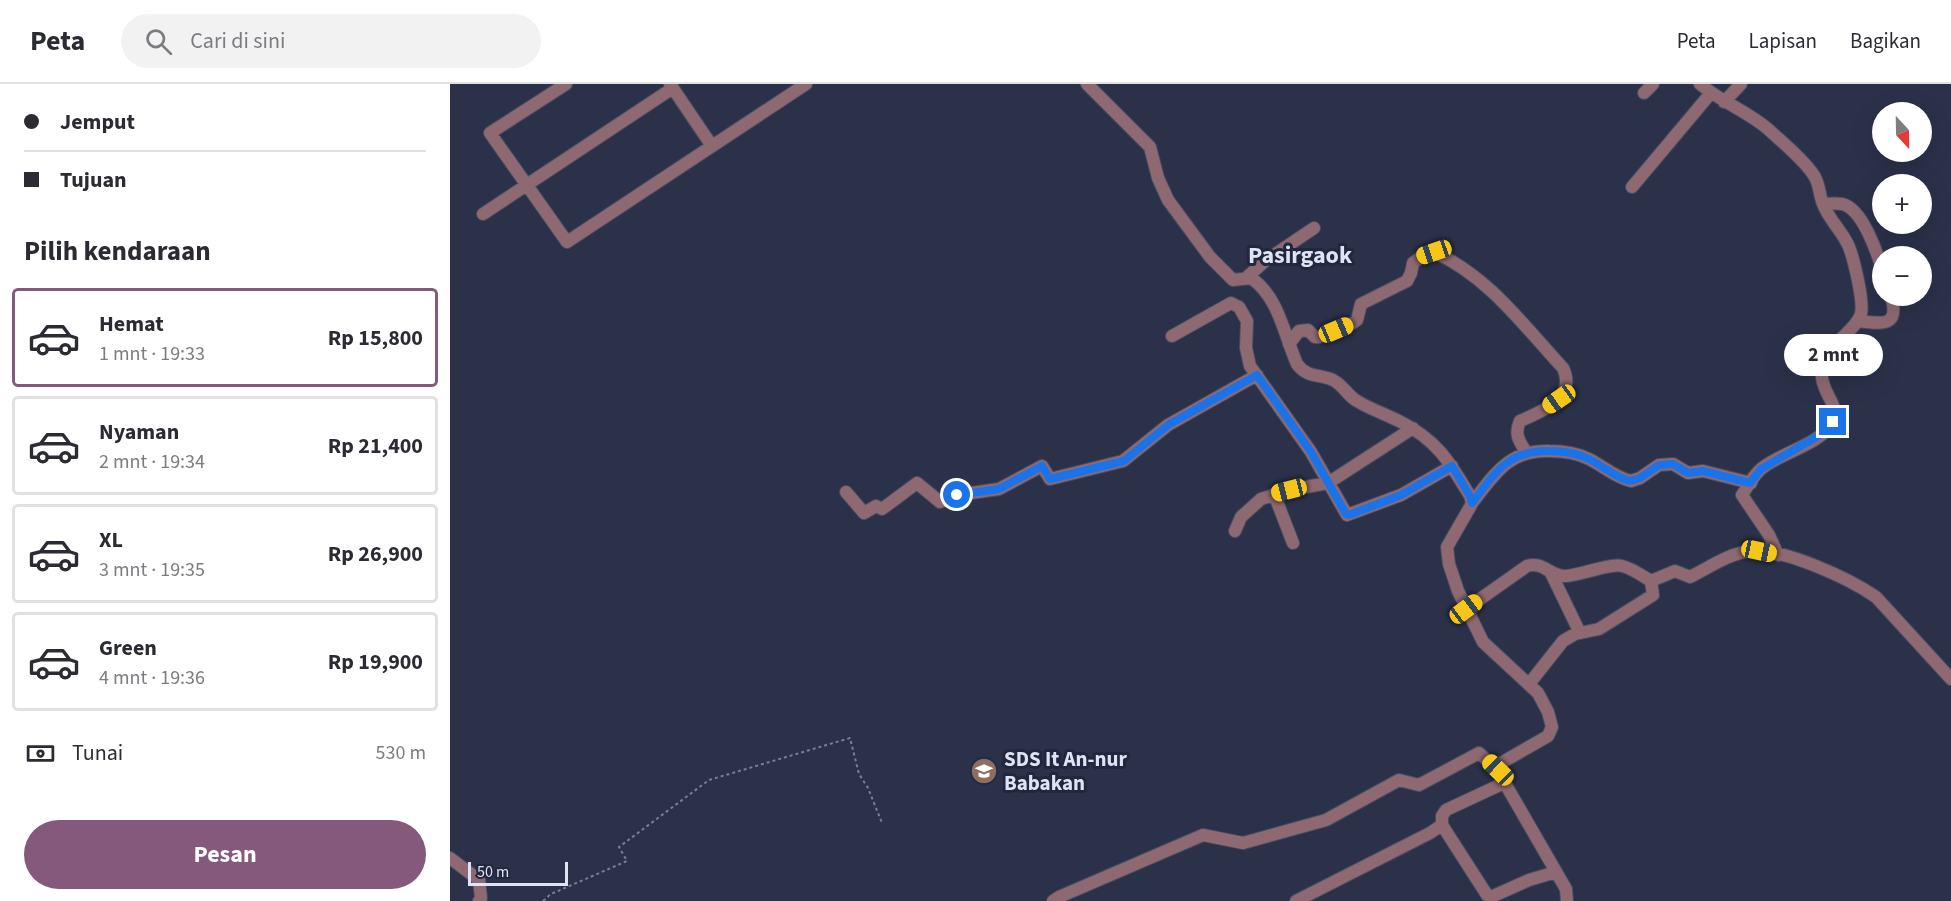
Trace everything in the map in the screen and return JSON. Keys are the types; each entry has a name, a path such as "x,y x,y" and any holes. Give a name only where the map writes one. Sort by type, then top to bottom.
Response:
{"street":[{"path":"567,84 490,133 567,242 806,84"},
{"path":"1087,84 1150,147 1158,178 1166,196 1210,257 1233,280 1251,278 1271,299 1297,364 1306,374 1333,380 1359,403 1413,428 1435,444 1452,466 1472,503"},
{"path":"1644,93 1653,84"},
{"path":"1700,84 1767,129 1811,171 1817,180 1823,204 1849,247 1861,295 1862,310 1858,321 1825,358 1821,375 1827,396 1834,404 1836,413 1833,422 1825,432 1761,469 1742,495 1769,535 1778,555"},
{"path":"1724,102 1741,84"},
{"path":"483,214 671,86 711,146"},
{"path":"1632,187 1711,93"},
{"path":"1823,204 1841,204 1853,211 1871,237 1874,246"},
{"path":"1246,278 1265,261 1314,228"},
{"path":"1289,344 1299,331 1308,330 1315,337 1319,337 1353,322 1359,316 1361,304 1407,281 1413,263 1422,256 1434,252 1452,259 1504,301 1563,368 1568,379 1566,389 1559,399 1540,413 1520,421 1516,429 1526,452"},
{"path":"1172,336 1231,303 1239,307 1248,321 1246,348 1250,366 1311,452 1346,514 1350,515 1401,495 1452,466"},
{"path":"1858,321 1881,324 1890,321 1893,318 1894,306"},
{"path":"846,492 864,513 876,506 882,509 917,483 940,502 957,495 999,489 1042,466 1050,479 1124,461 1168,425 1257,375"},
{"path":"1235,531 1241,518 1253,505 1274,494 1311,484 1328,483 1413,428"},
{"path":"1498,770 1501,764 1551,733 1551,723 1543,700 1483,642 1466,609 1451,571 1447,547 1472,503 1502,466 1510,459 1526,452 1552,451 1586,458 1630,481 1640,478 1659,465 1673,464 1688,473 1703,471 1750,483"},
{"path":"1274,494 1293,543"},
{"path":"1651,581 1675,571 1690,577 1750,551 1778,555 1830,571 1876,597 1951,679"},
{"path":"1466,609 1527,566 1538,564 1550,572 1566,576 1621,565 1651,581"},
{"path":"1550,572 1580,633"},
{"path":"1529,684 1563,641 1580,633 1599,629 1653,595 1651,581"},
{"path":"1053,901 1203,835 1243,843 1326,820 1399,780 1419,785 1479,753 1498,770 1566,889 1567,901"},
{"path":"1504,783 1446,810 1442,816 1442,825 1487,895 1491,897 1529,880 1556,872"},
{"path":"1296,901 1442,825"},
{"path":"450,858 480,880 481,898 479,901"}],"path":[{"path":"543,901 551,894 627,861 620,847 709,780 850,738 859,774 868,788 882,823"}],"place":[{"name":"SDS It An-nur Babakan","path":"984,771"}],"district":[{"name":"Pasirgaok","path":"1300,255"}],"route":[{"path":"957,495 999,489 1042,466 1050,479 1124,461 1168,425 1257,375 1311,452 1346,514 1349,515 1401,495 1452,466 1472,503 1492,477 1510,459 1534,451 1570,453 1586,458 1630,481 1640,478 1659,465 1673,464 1688,473 1703,471 1750,483 1761,469 1825,432 1833,422"}]}
